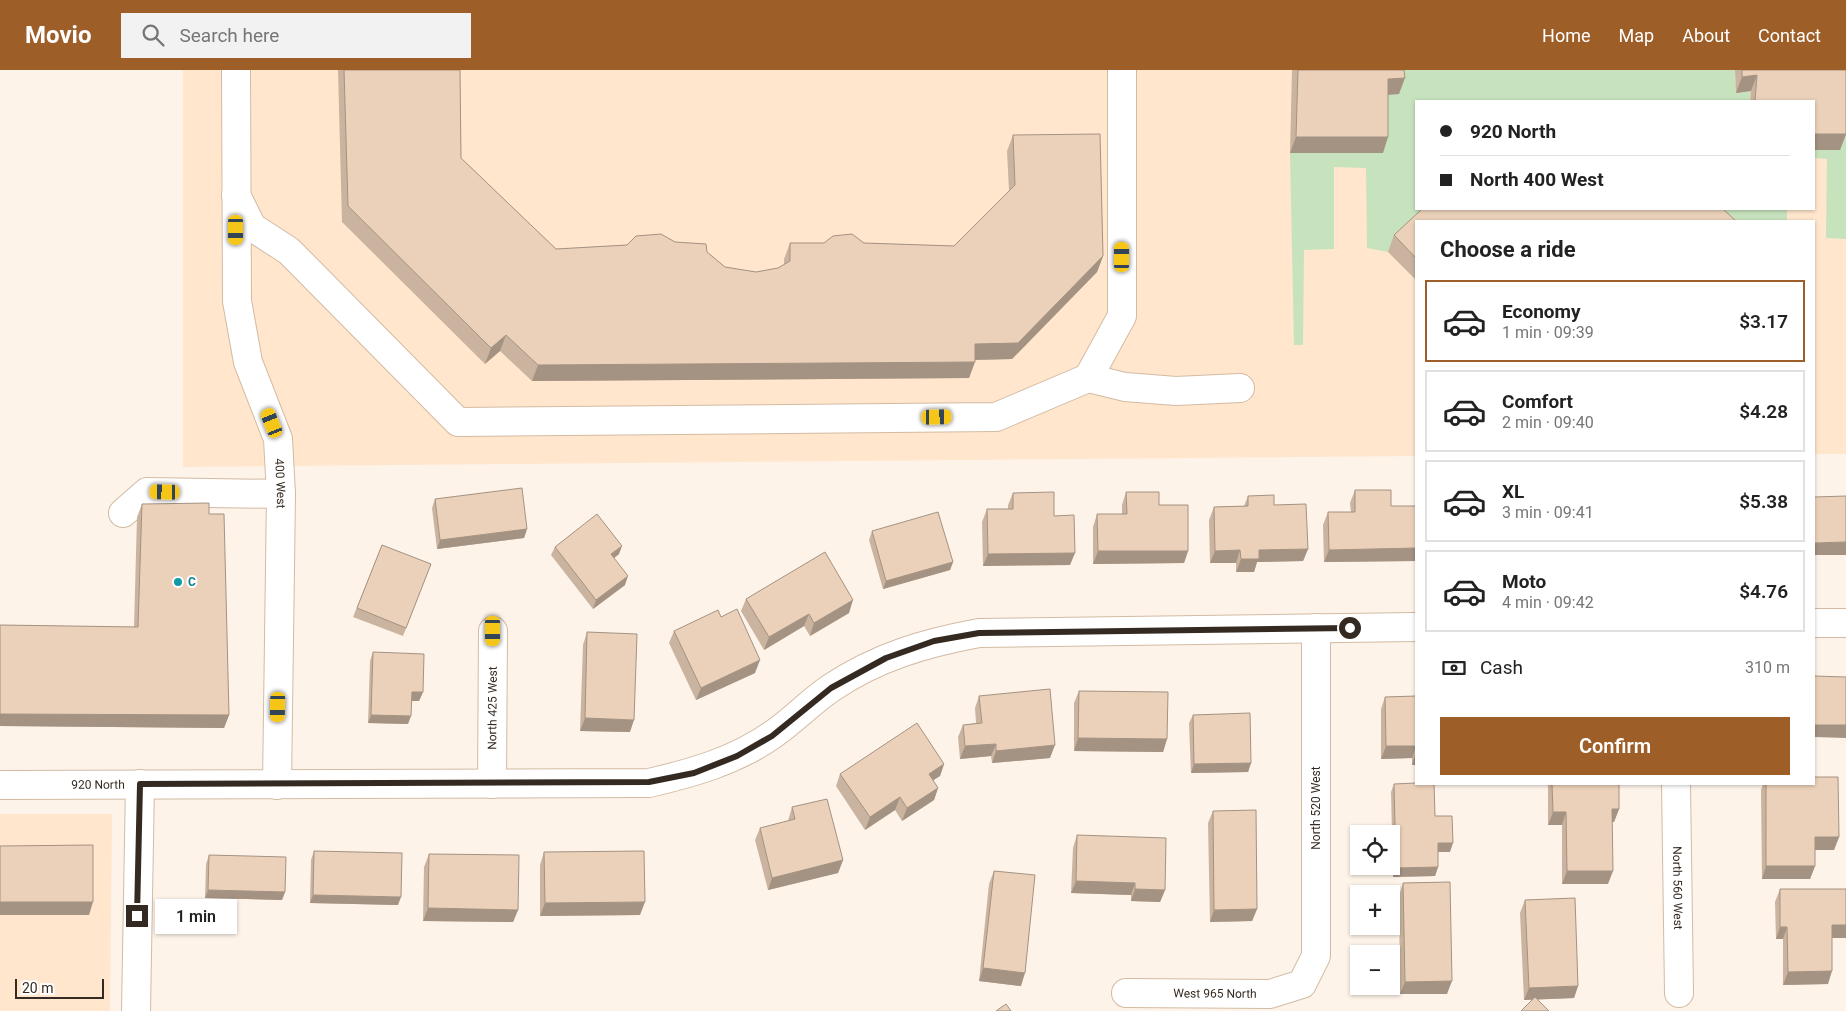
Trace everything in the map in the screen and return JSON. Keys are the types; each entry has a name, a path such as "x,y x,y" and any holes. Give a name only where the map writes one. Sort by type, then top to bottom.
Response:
{"street":[{"name":"400 West","path":"236,70 236,301 248,362 278,439 281,494 277,784"},
{"path":"1088,378 1122,316 1122,70"},
{"path":"236,195 252,227 289,251 458,422 996,416 1088,378 1125,388 1176,391 1240,388"},
{"path":"123,513 147,492 281,494"},
{"path":"1815,624 1846,623"},
{"name":"920 North","path":"0,785 649,782 694,773 737,756 772,736 831,688 886,658 934,641 979,633 1415,627"},
{"name":"North 520 West","path":"1302,984 1316,956 1316,628"},
{"name":"North 425 West","path":"492,784 493,631"},
{"path":"136,1011 140,784"},
{"name":"North 560 West","path":"1676,785 1678,993"},
{"name":"West 965 North","path":"1126,993 1270,994 1302,984"}],"shaded area":[{"path":"183,70 1846,70 1846,454 1815,454 1815,220 1415,220 1415,456 183,467"},
{"path":"0,814 112,814 110,1011 0,1011"}],"green space":[{"path":"1400,70 1735,70 1736,93 1751,91 1750,100 1415,100 1415,210 1432,210 1415,220 1415,226 1388,252 1367,248 1366,168 1334,167 1334,249 1304,250 1303,345 1294,345 1290,153 1382,153 1383,95"},
{"path":"1846,70 1846,239 1826,238 1827,159 1815,158 1815,150 1840,149"},
{"path":"1703,210 1787,210 1787,220 1713,220"}],"building":[{"path":"344,70 460,70 461,158 556,249 627,245 636,236 661,234 675,242 706,244 707,252 725,267 756,272 778,268 790,261 790,243 824,243 833,236 852,234 864,243 954,246 1015,185 1013,135 1100,134 1103,256 1018,343 975,344 975,362 538,365 506,335 491,348 348,206"},
{"path":"1298,70 1404,70 1405,78 1388,79 1388,137 1296,137"},
{"path":"1742,70 1846,70 1846,134 1815,134 1815,100 1755,100 1757,75 1742,77"},
{"path":"1421,210 1724,210 1735,220 1415,220 1415,257 1394,235"},
{"path":"522,488 527,529 440,540 435,499"},
{"path":"1355,490 1391,490 1391,506 1415,506 1415,548 1329,550 1328,512 1355,512"},
{"path":"1054,492 1054,516 1074,515 1075,553 988,554 987,509 1013,509 1013,493"},
{"path":"1126,492 1159,492 1159,505 1188,505 1188,551 1098,551 1097,514 1127,514"},
{"path":"1274,495 1274,505 1306,504 1308,549 1259,550 1259,559 1241,559 1240,550 1215,551 1214,507 1248,506 1248,496"},
{"path":"1846,496 1846,542 1815,543 1815,497"},
{"name":"C","path":"209,503 209,514 224,514 229,715 0,714 0,625 138,627 142,504"},
{"path":"938,512 953,562 886,581 872,531"},
{"path":"597,514 622,546 611,554 628,576 596,600 555,547"},
{"path":"382,545 431,564 406,628 357,608"},
{"path":"825,552 853,600 814,623 809,614 769,637 746,599"},
{"path":"737,609 760,660 701,688 674,631 718,610 721,617"},
{"path":"587,632 637,634 634,720 585,718"},
{"path":"373,652 424,654 423,692 412,692 411,716 371,715"},
{"path":"1815,676 1846,677 1846,725 1815,725"},
{"path":"1050,689 1055,745 996,751 996,744 965,746 963,725 982,723 979,696"},
{"path":"1079,691 1168,692 1167,739 1078,738"},
{"path":"1415,696 1415,746 1386,746 1385,697"},
{"path":"1250,713 1251,763 1194,764 1193,715"},
{"path":"917,723 944,764 929,774 938,788 907,808 900,797 870,817 840,774"},
{"path":"1815,777 1838,777 1839,837 1815,837 1815,866 1766,866 1766,785 1815,785"},
{"path":"1394,784 1434,785 1435,816 1452,816 1453,843 1438,843 1438,867 1400,868 1400,825 1395,825"},
{"path":"1552,785 1619,785 1619,809 1612,809 1613,871 1567,871 1566,812 1553,812"},
{"path":"827,799 843,860 772,878 760,828 795,819 792,807"},
{"path":"1256,810 1257,909 1214,910 1213,811"},
{"path":"1077,835 1166,838 1165,890 1135,889 1135,883 1076,881"},
{"path":"93,845 93,902 0,902 0,846"},
{"path":"314,851 402,853 401,897 313,895"},
{"path":"644,851 645,902 545,903 544,852"},
{"path":"429,854 519,855 518,910 428,908"},
{"path":"209,855 286,857 285,892 208,890"},
{"path":"994,871 1035,875 1025,973 983,968"},
{"path":"1450,882 1452,981 1405,982 1403,883"},
{"path":"1780,889 1846,889 1846,925 1832,925 1832,971 1788,972 1787,927 1780,927"},
{"path":"1575,898 1578,986 1529,988 1525,900"},
{"path":"1535,997 1549,1011 1521,1011"},
{"path":"1006,1004 1011,1011 996,1011"}],"place":[{"name":"C","path":"178,582"}],"route":[{"path":"137,916 140,784 649,782 694,773 737,756 772,736 831,688 886,658 934,641 979,633 1350,628"}]}
